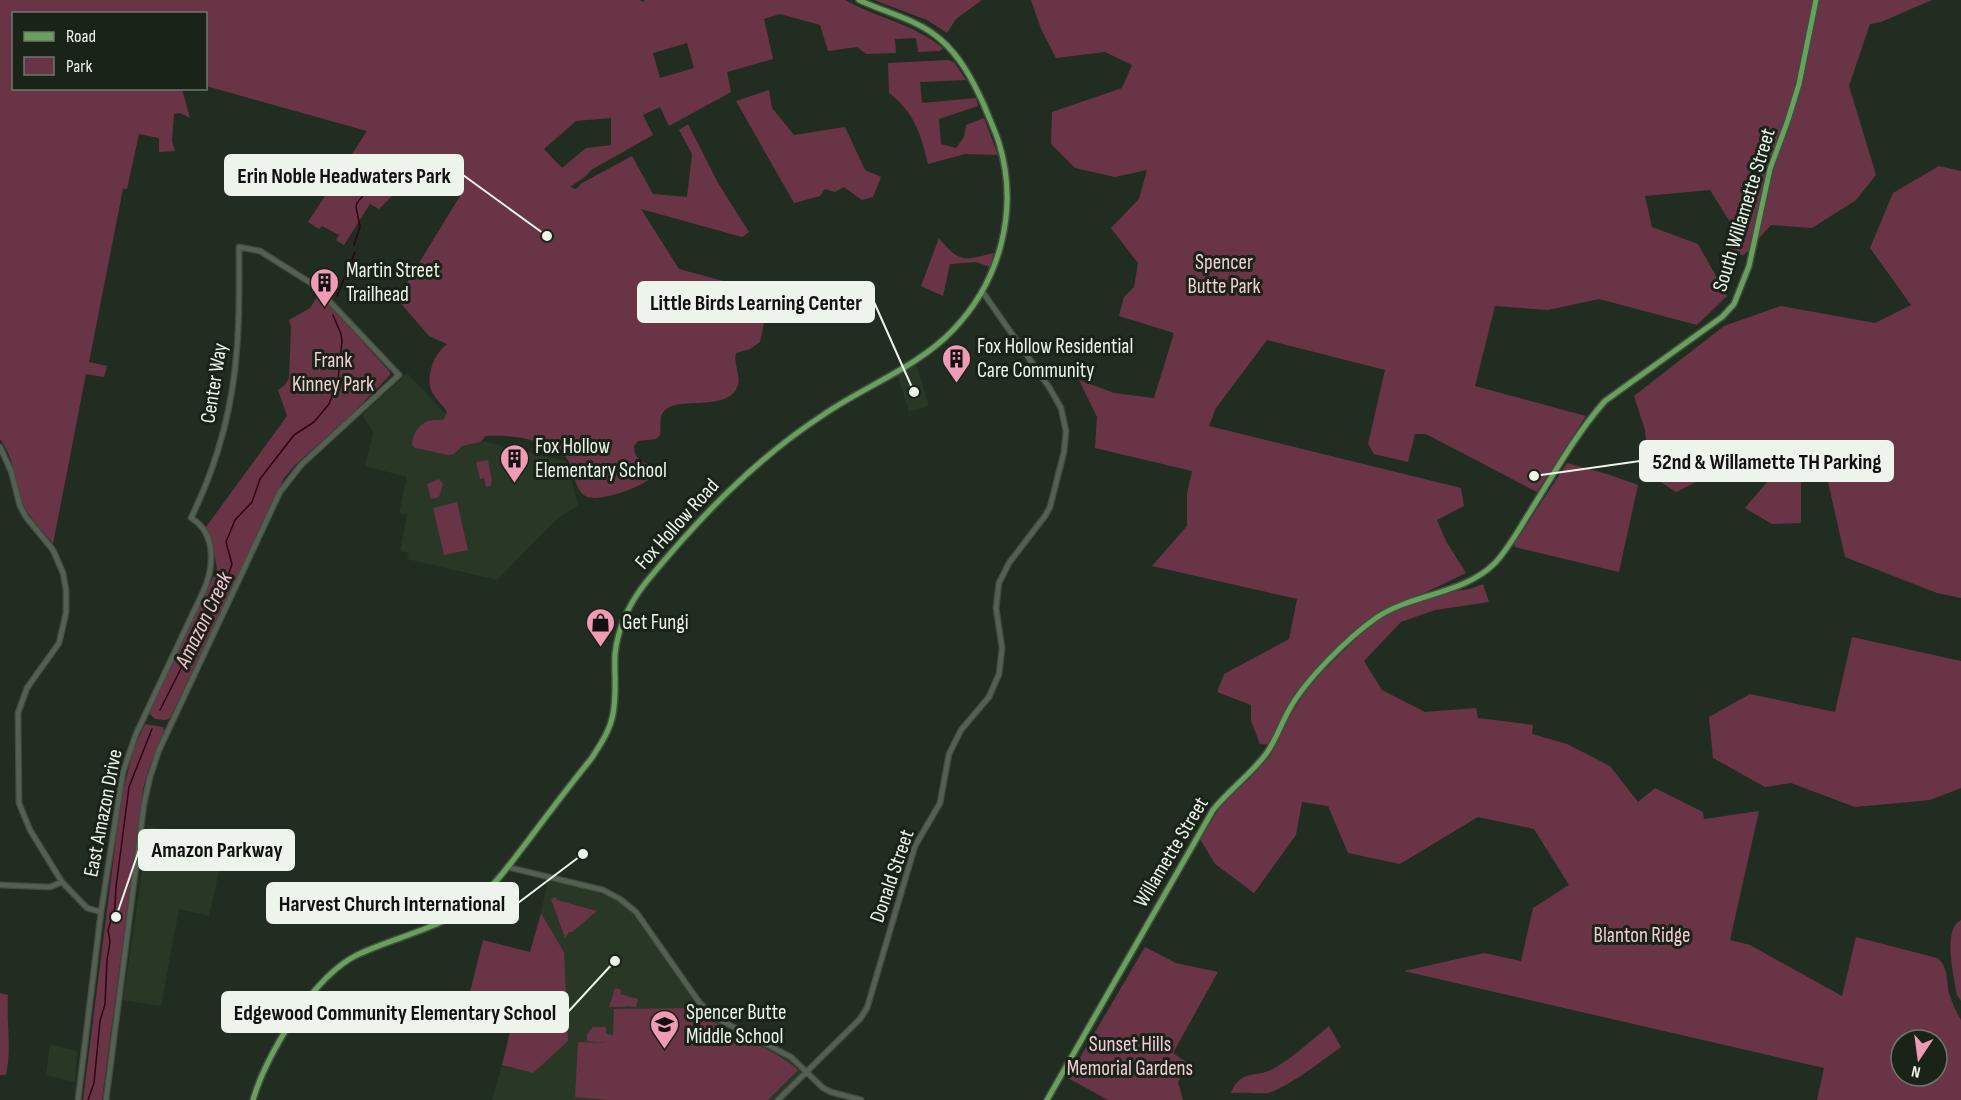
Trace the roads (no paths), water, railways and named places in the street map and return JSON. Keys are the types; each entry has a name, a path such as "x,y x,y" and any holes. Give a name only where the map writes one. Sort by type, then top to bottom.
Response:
{"main road":[{"name":"Fox Hollow Road","path":"253,1100 269,1061 298,1012 328,974 359,954 452,918 481,897 591,759 603,741 613,715 616,684 615,654 620,630 630,606 646,582 722,496 760,461 824,413 928,352 954,329 982,291 1000,252 1008,207 1003,156 990,118 970,76 956,54 942,40 922,26 859,0"},
{"name":"South Willamette Street","path":"1543,493 1590,419 1605,401 1722,317 1734,304 1749,266 1770,169 1794,102 1816,0"},
{"name":"Willamette Street","path":"1047,1100 1213,810 1267,752 1289,709 1308,681 1365,626 1383,613 1406,602 1471,581 1488,569 1504,552 1543,493"}],"street":[{"name":"Center Way","path":"106,1100 144,804 159,750 280,492 301,465 399,375 314,285 260,251 239,247 237,347 229,407 215,460 190,518"},
{"name":"Donald Street","path":"778,1100 860,1019 867,1008 915,846 940,803 949,754 961,730 989,696 999,674 1002,648 996,608 999,583 1009,563 1050,507 1064,452 1066,431 1061,408 1049,387 982,291"},
{"path":"0,447 11,471 26,517 53,550 65,582 67,606 61,637 52,655 33,679 18,713 16,731 18,795 21,811 62,882 87,908 101,912"},
{"name":"East Amazon Drive","path":"78,1100 101,912 118,799 129,753 211,573 212,560 208,540 199,524 190,518"},
{"path":"507,867 594,887 620,898 636,912 706,1010 725,1024 791,1056 823,1088 861,1100"},
{"path":"0,885 50,887 62,882"}],"waterway":[{"name":"Amazon Creek","path":"354,245 360,227 357,203 390,162"},
{"name":"Amazon Creek","path":"337,296 355,252"},
{"name":"Amazon Creek","path":"160,710 229,573 232,564 226,542 235,520 252,502 260,479 294,435 314,422 329,404 338,380 342,341 333,315"},
{"name":"Amazon Creek","path":"88,1100 94,1083 100,1021 105,1004 110,942 108,930 115,907 129,787 152,729"}],"place":[{"name":"Erin Noble Headwaters Park","path":"547,236"},
{"name":"Martin Street Trailhead","path":"325,308"},
{"name":"Fox Hollow Residential Care Community","path":"956,384"},
{"name":"Little Birds Learning Center","path":"914,392"},
{"name":"52nd & Willamette TH Parking","path":"1534,476"},
{"name":"Fox Hollow Elementary School","path":"514,484"},
{"name":"Get Fungi","path":"601,648"},
{"name":"Harvest Church International","path":"583,854"},
{"name":"Amazon Parkway","path":"116,917"},
{"name":"Edgewood Community Elementary School","path":"615,961"},
{"name":"Spencer Butte Middle School","path":"665,1050"}],"park label":[{"name":"Spencer Butte Park","path":"1224,274"},
{"name":"Frank Kinney Park","path":"333,372"},
{"name":"Blanton Ridge","path":"1642,935"},
{"name":"Sunset Hills Memorial Gardens","path":"1130,1056"}]}
